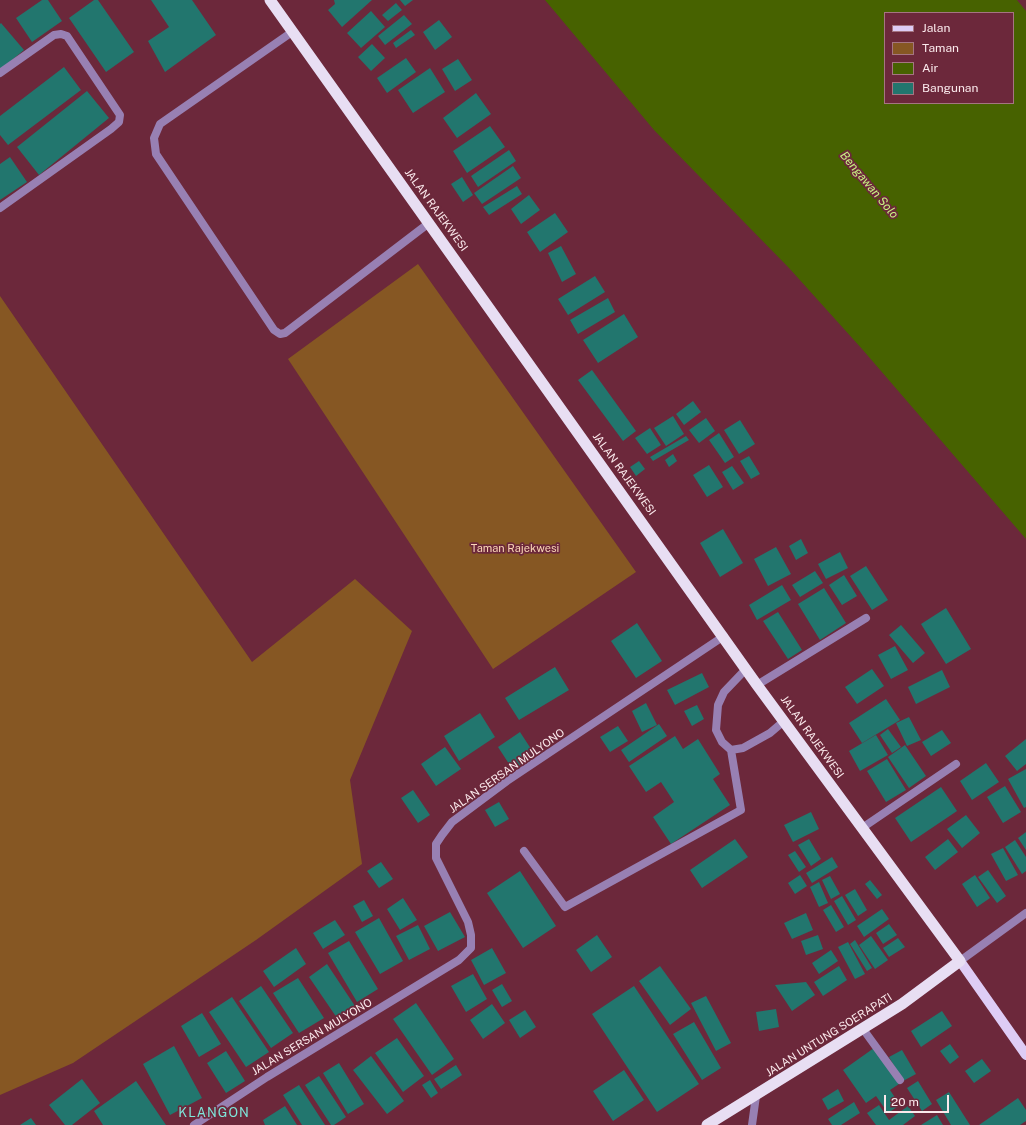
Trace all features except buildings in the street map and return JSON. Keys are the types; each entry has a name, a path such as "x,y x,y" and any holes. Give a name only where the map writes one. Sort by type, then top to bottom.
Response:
{"highway":[{"name":"JALAN RAJEKWESI","path":"270,0 724,636 757,685 960,961"},
{"name":"JALAN UNTUNG SOERAPATI","path":"707,1125 902,1004 960,961"}],"main road":[{"path":"960,961 1026,1055"}],"street":[{"path":"292,32 160,124 154,138 156,154 274,330 280,334 285,333 429,223"},
{"path":"0,74 54,36 61,34 67,36 120,115 119,122 111,129 0,208"},
{"path":"757,685 866,618"},
{"name":"JALAN SERSAN MULYONO","path":"194,1125 267,1077 460,960 471,948 472,935 468,922 436,858 436,844 452,822 507,781 724,636"},
{"path":"524,851 565,907 740,810 731,750 722,742 716,730 718,705 724,692 746,669"},
{"path":"731,750 743,748 770,733 784,722"},
{"path":"862,828 956,764"},
{"path":"960,961 1026,913"},
{"path":"863,1029 900,1080"},
{"path":"752,1125 756,1096"}],"green space":[{"name":"Taman Rajekwesi","path":"418,264 636,572 493,669 288,359"},
{"path":"0,296 252,662 355,579 412,631 350,780 362,864 256,940 73,1063 0,1095"}],"water":[{"name":"Bengawan Solo","path":"545,0 1017,0 1026,11 1026,539 862,349 789,268 654,130"}],"district":[{"name":"KLANGON","path":"214,1113"}]}
